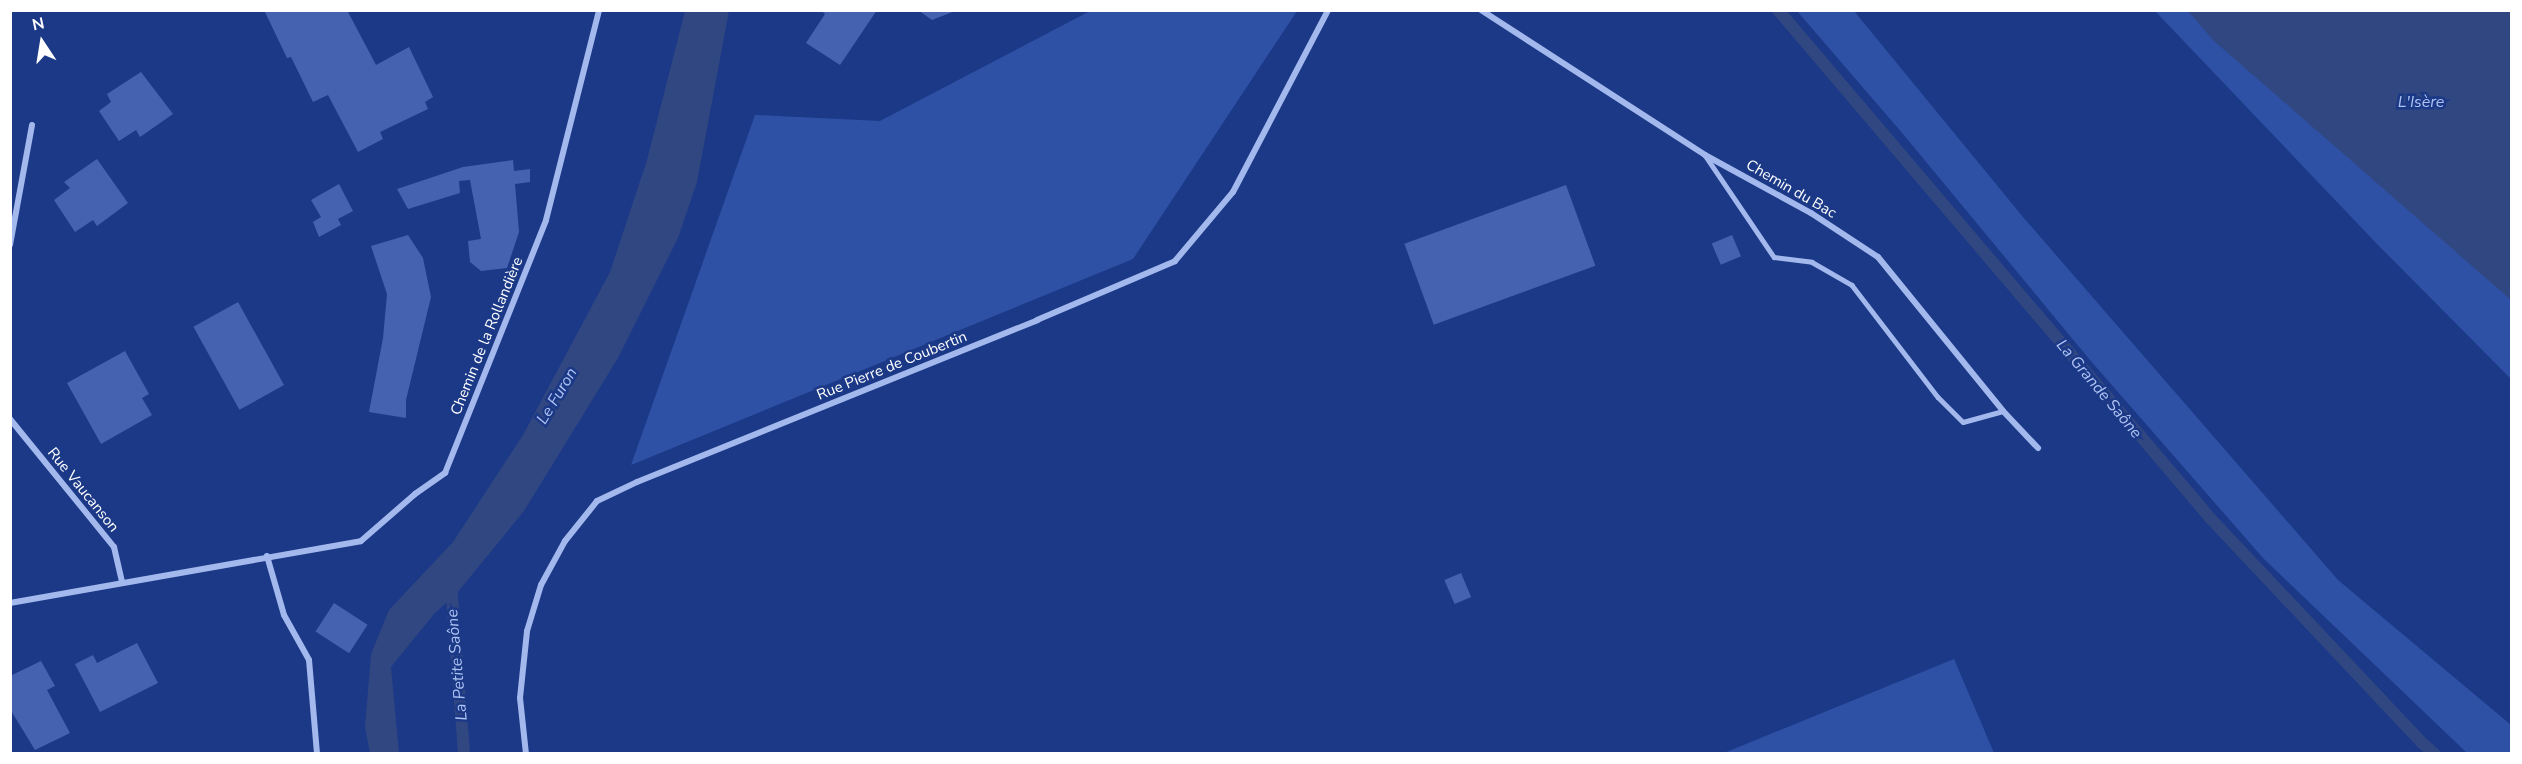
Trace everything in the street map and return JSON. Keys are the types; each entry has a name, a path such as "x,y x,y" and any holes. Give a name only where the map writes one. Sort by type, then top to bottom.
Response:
{"street":[{"name":"Chemin de la Rollandière","path":"10,603 361,541 415,494 446,473 546,220 599,10"},
{"name":"Rue Pierre de Coubertin","path":"526,753 520,698 527,631 541,585 565,541 597,501 637,482 1037,320 1175,261 1233,192 1328,10"},
{"name":"Chemin du Bac","path":"1481,10 1705,155 1812,213 1878,257 2003,411 2038,448"},
{"path":"10,245 32,125"},
{"name":"Rue Vaucanson","path":"10,418 114,547 123,582"},
{"path":"267,556 284,615 309,660 317,753"}],"lane":[{"path":"1705,155 1774,257 1812,262 1852,285 1938,397 1963,422 2003,411"}],"shaded area":[{"path":"1092,10 1297,11 1133,259 631,465 755,115 880,121"},
{"path":"1797,11 1854,11 2023,217 2338,580 2511,725 2511,753 2467,753 2263,558 2090,360 1903,134"},
{"path":"2155,11 2314,11 2511,224 2511,379 2378,245"},
{"path":"1954,659 1994,753 1724,753"}],"water":[{"name":"Le Furon","path":"685,11 729,11 697,182 678,238 618,358 524,511 457,593 434,614 391,667 399,753 370,753 365,727 371,654 389,610 453,542 523,435 610,272 647,160"},
{"name":"L'Isère","path":"2188,11 2511,11 2511,300 2213,40"}],"building":[{"path":"264,10 347,10 376,65 409,47 433,97 425,102 428,109 380,132 383,139 358,152 328,95 313,102 291,57 287,58"},
{"path":"820,10 877,10 840,65 806,43 825,14"},
{"path":"918,10 955,10 955,11 932,20"},
{"path":"141,72 173,114 140,137 136,130 119,141 99,111 111,102 107,94"},
{"path":"97,159 128,203 97,226 93,220 75,232 54,200 70,188 64,182"},
{"path":"513,160 514,171 530,169 530,182 515,184 519,232 507,268 481,271 470,262 468,241 481,239 470,180 459,181 460,193 408,209 397,189 463,167"},
{"path":"339,184 353,211 338,219 341,225 319,237 313,222 321,217 311,200"},
{"path":"1566,185 1595,266 1434,325 1404,244"},
{"path":"408,235 423,258 431,297 406,400 406,418 369,412 383,338 387,294 371,246"},
{"path":"1732,235 1741,256 1721,265 1712,244"},
{"path":"238,302 284,385 239,410 193,327"},
{"path":"125,351 149,394 142,398 152,415 101,444 67,383"},
{"path":"1461,573 1471,597 1455,604 1444,580"},
{"path":"334,603 368,625 349,653 315,632"},
{"path":"137,643 158,683 100,712 75,664 93,655 97,663"},
{"path":"41,661 55,686 47,690 70,733 35,750 10,709 10,676"}],"waterway":[{"name":"La Grande Saône","path":"1778,10 2211,519 2421,742 2435,754"},
{"name":"La Petite Saône","path":"451,584 464,754"}]}
